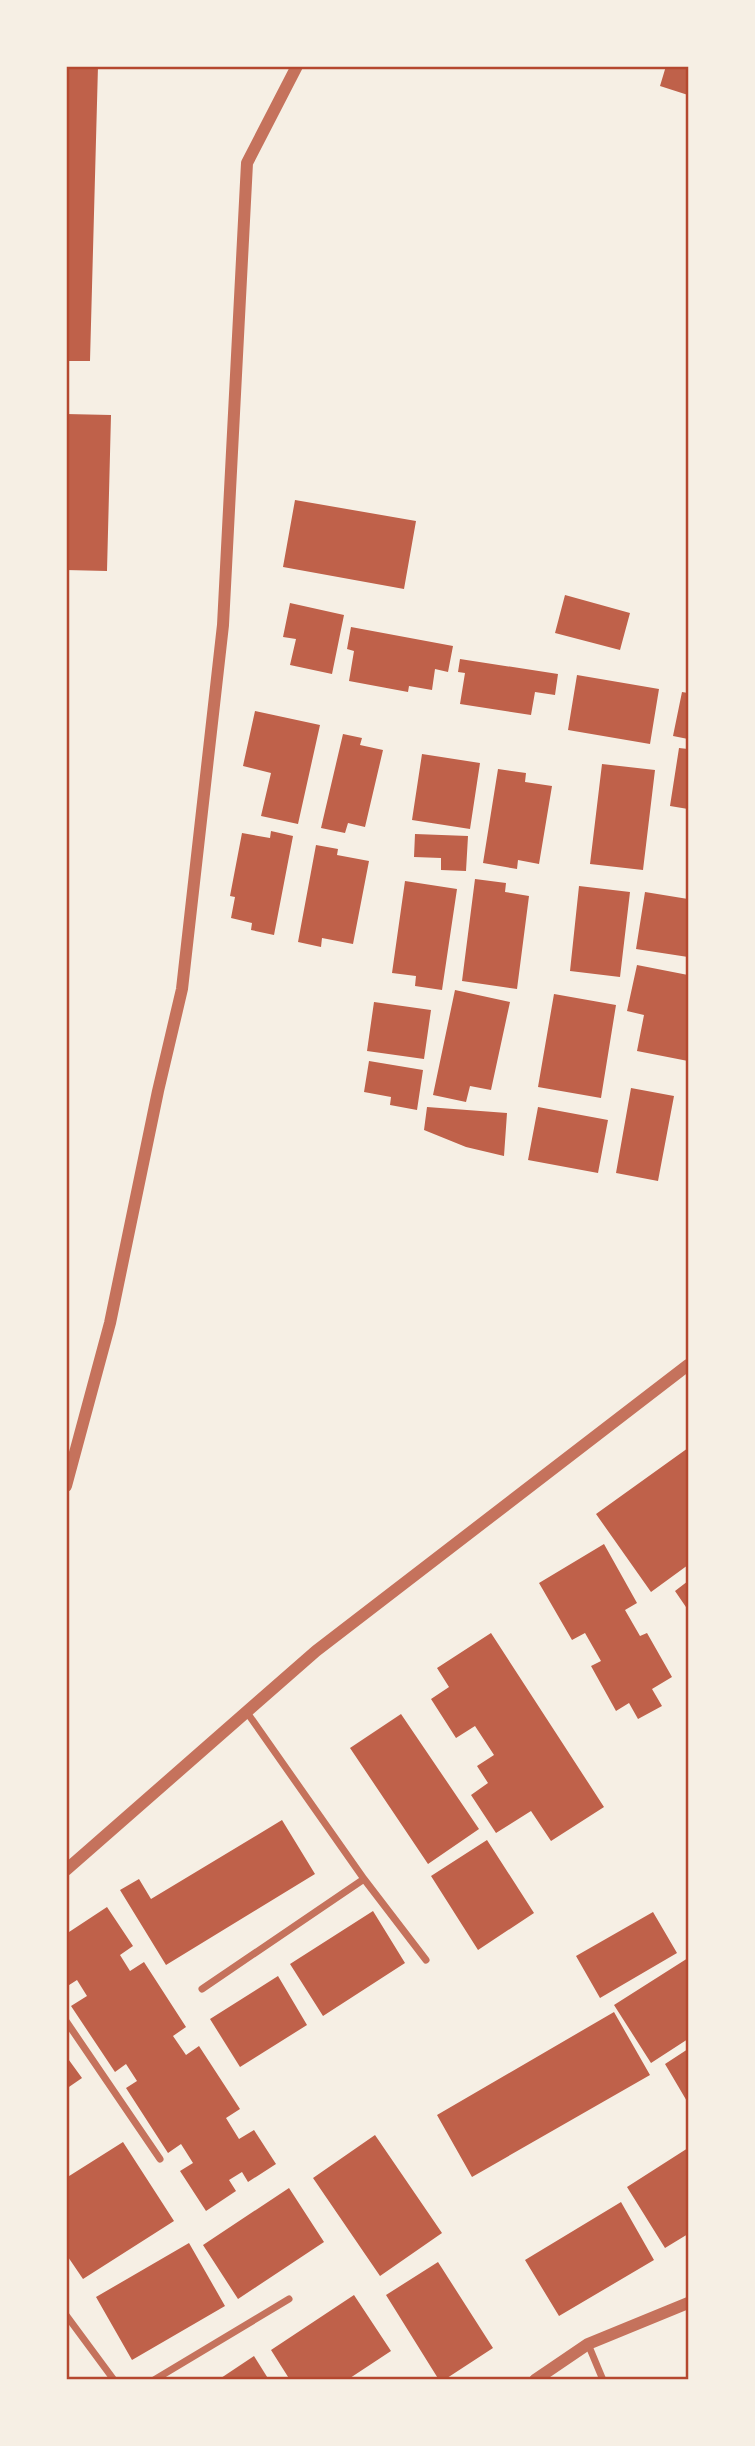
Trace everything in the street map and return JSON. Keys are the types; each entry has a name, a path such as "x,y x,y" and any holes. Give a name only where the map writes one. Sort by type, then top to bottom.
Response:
{"street":[{"path":"66,1486 110,1323 182,989 223,625 247,163 297,66"},
{"path":"66,1870 316,1651 688,1365"},
{"path":"246,1710 364,1879 426,1960"},
{"path":"202,1989 364,1879"},
{"path":"66,2021 160,2159"},
{"path":"154,2379 289,2299"},
{"path":"535,2379 588,2344 688,2303"},
{"path":"66,2315 114,2379"},
{"path":"588,2344 603,2379"}],"building":[{"path":"66,66 98,66 90,361 66,361"},
{"path":"666,66 688,66 688,95 660,86"},
{"path":"66,414 111,415 107,571 66,570"},
{"path":"295,500 416,521 404,589 283,567"},
{"path":"565,595 630,613 620,650 555,633"},
{"path":"290,603 344,615 332,674 290,665 296,639 283,637"},
{"path":"351,627 453,646 448,672 435,669 432,690 409,686 408,692 349,681 354,651 347,649"},
{"path":"460,659 558,674 555,695 535,692 531,715 460,704 465,673 458,672"},
{"path":"577,675 659,689 650,744 568,730"},
{"path":"682,692 688,693 688,739 673,736"},
{"path":"255,711 320,725 298,824 261,816 271,773 243,766"},
{"path":"343,734 362,738 360,745 383,750 365,827 348,823 345,833 321,828"},
{"path":"679,748 688,749 688,809 670,806"},
{"path":"422,754 480,763 470,829 412,820"},
{"path":"602,764 655,770 643,870 590,864"},
{"path":"498,769 526,773 525,782 552,786 539,864 518,860 517,869 483,863"},
{"path":"271,831 293,836 274,935 251,930 252,923 231,918 235,897 230,896 242,833 270,838"},
{"path":"415,834 468,836 466,871 441,870 441,858 414,857"},
{"path":"316,845 338,849 337,855 369,861 353,944 322,938 321,947 298,942"},
{"path":"475,879 506,883 505,892 529,896 517,989 462,981"},
{"path":"405,881 457,889 442,990 415,986 416,976 392,973"},
{"path":"579,886 630,892 620,977 570,971"},
{"path":"645,892 688,899 688,957 636,949"},
{"path":"637,965 688,975 688,1061 637,1051 644,1015 627,1011"},
{"path":"455,990 510,1002 491,1090 470,1086 466,1102 433,1095"},
{"path":"554,994 616,1005 601,1098 538,1087"},
{"path":"374,1002 431,1010 424,1059 367,1051"},
{"path":"369,1061 423,1070 417,1110 390,1105 391,1097 364,1092"},
{"path":"631,1088 674,1096 658,1181 616,1173"},
{"path":"427,1107 507,1113 504,1156 466,1147 424,1130"},
{"path":"538,1107 608,1120 598,1173 528,1160"},
{"path":"688,1448 688,1565 651,1592 596,1514"},
{"path":"604,1544 637,1603 625,1610 640,1636 647,1633 672,1677 652,1689 662,1706 638,1719 629,1703 616,1711 591,1666 601,1661 585,1633 572,1640 539,1583"},
{"path":"688,1581 688,1610 675,1591"},
{"path":"491,1633 604,1807 551,1841 531,1811 496,1833 471,1795 488,1783 477,1766 494,1755 475,1726 456,1738 431,1699 449,1687 437,1668"},
{"path":"401,1714 479,1829 428,1864 350,1748"},
{"path":"282,1820 315,1874 166,1965 120,1890 139,1879 151,1899"},
{"path":"487,1840 534,1913 478,1950 431,1876"},
{"path":"107,1907 133,1946 120,1955 130,1971 144,1962 186,2027 173,2036 186,2055 199,2046 240,2109 226,2118 239,2139 254,2130 276,2164 248,2182 242,2172 229,2180 236,2191 206,2211 180,2171 193,2163 181,2144 168,2153 126,2088 137,2081 126,2064 115,2072 71,2006 87,1996 77,1980 66,1987 66,1934"},
{"path":"373,1911 405,1963 323,2016 290,1964"},
{"path":"653,1912 677,1953 600,1998 576,1956"},
{"path":"688,1958 688,2039 651,2063 614,2005"},
{"path":"278,1976 307,2025 240,2067 210,2019"},
{"path":"614,2012 650,2075 472,2177 437,2115"},
{"path":"688,2049 688,2103 665,2064"},
{"path":"66,2056 82,2078 66,2089"},
{"path":"375,2135 442,2233 380,2276 313,2178"},
{"path":"123,2142 174,2221 83,2279 66,2254 66,2178"},
{"path":"688,2148 688,2234 665,2248 627,2187"},
{"path":"289,2188 324,2242 238,2299 203,2245"},
{"path":"621,2202 654,2260 559,2316 525,2260"},
{"path":"189,2243 225,2306 132,2360 96,2297"},
{"path":"438,2262 493,2348 444,2380 439,2380 386,2295"},
{"path":"354,2295 391,2351 347,2380 290,2380 271,2350"},
{"path":"254,2356 269,2380 218,2380"}]}
